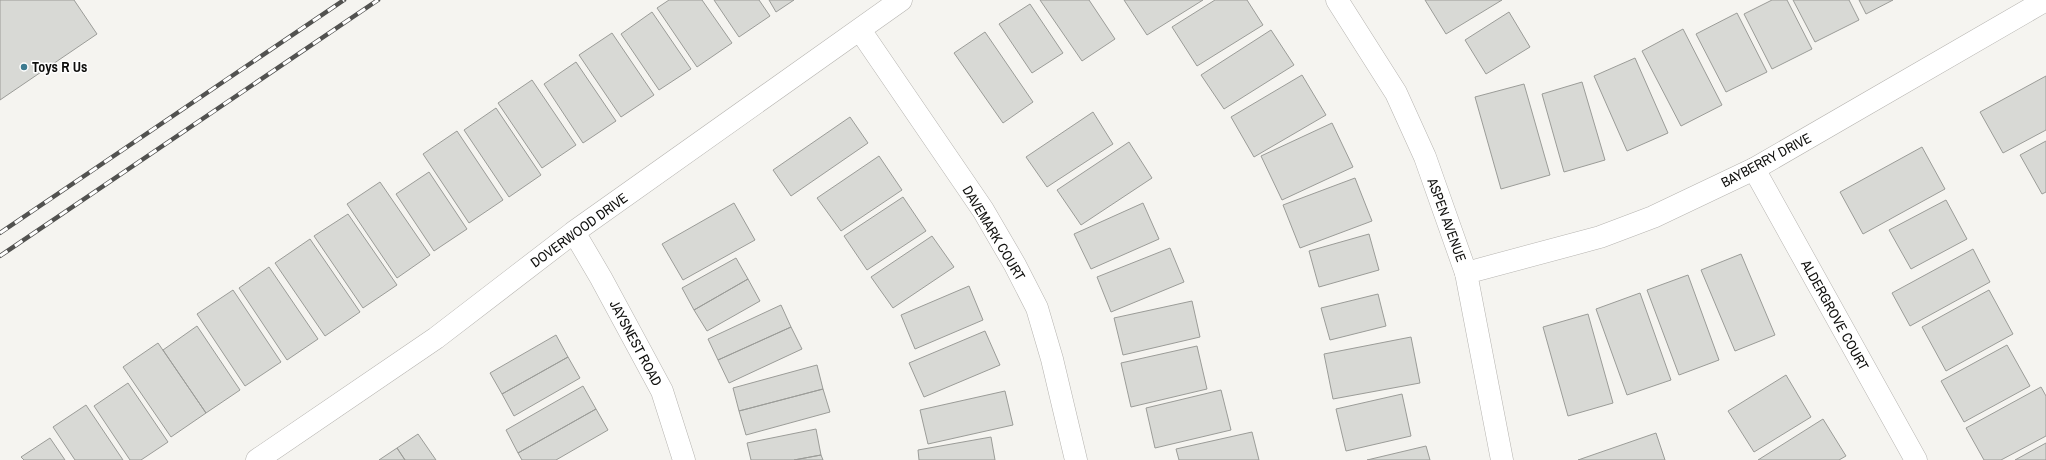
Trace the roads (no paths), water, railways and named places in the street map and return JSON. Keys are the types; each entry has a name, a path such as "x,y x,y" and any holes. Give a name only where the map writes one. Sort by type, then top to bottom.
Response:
{"street":[{"name":"DOVERWOOD DRIVE","path":"257,460 436,338 574,232 902,0"},
{"name":"ASPEN AVENUE","path":"1337,0 1396,93 1425,157 1466,273 1502,460"},
{"name":"BAYBERRY DRIVE","path":"1466,273 1600,237 1653,217 1754,169 2046,0"},
{"name":"DAVEMARK COURT","path":"860,30 983,210 1034,302 1052,359 1076,460"},
{"name":"ALDERGROVE COURT","path":"1754,169 1916,460"},
{"name":"JAYSNEST ROAD","path":"574,232 601,278 662,391 684,460"}],"railway":[{"path":"0,233 344,0"},
{"path":"0,256 378,0"}],"place":[{"name":"Toys R Us","path":"24,67"}]}
